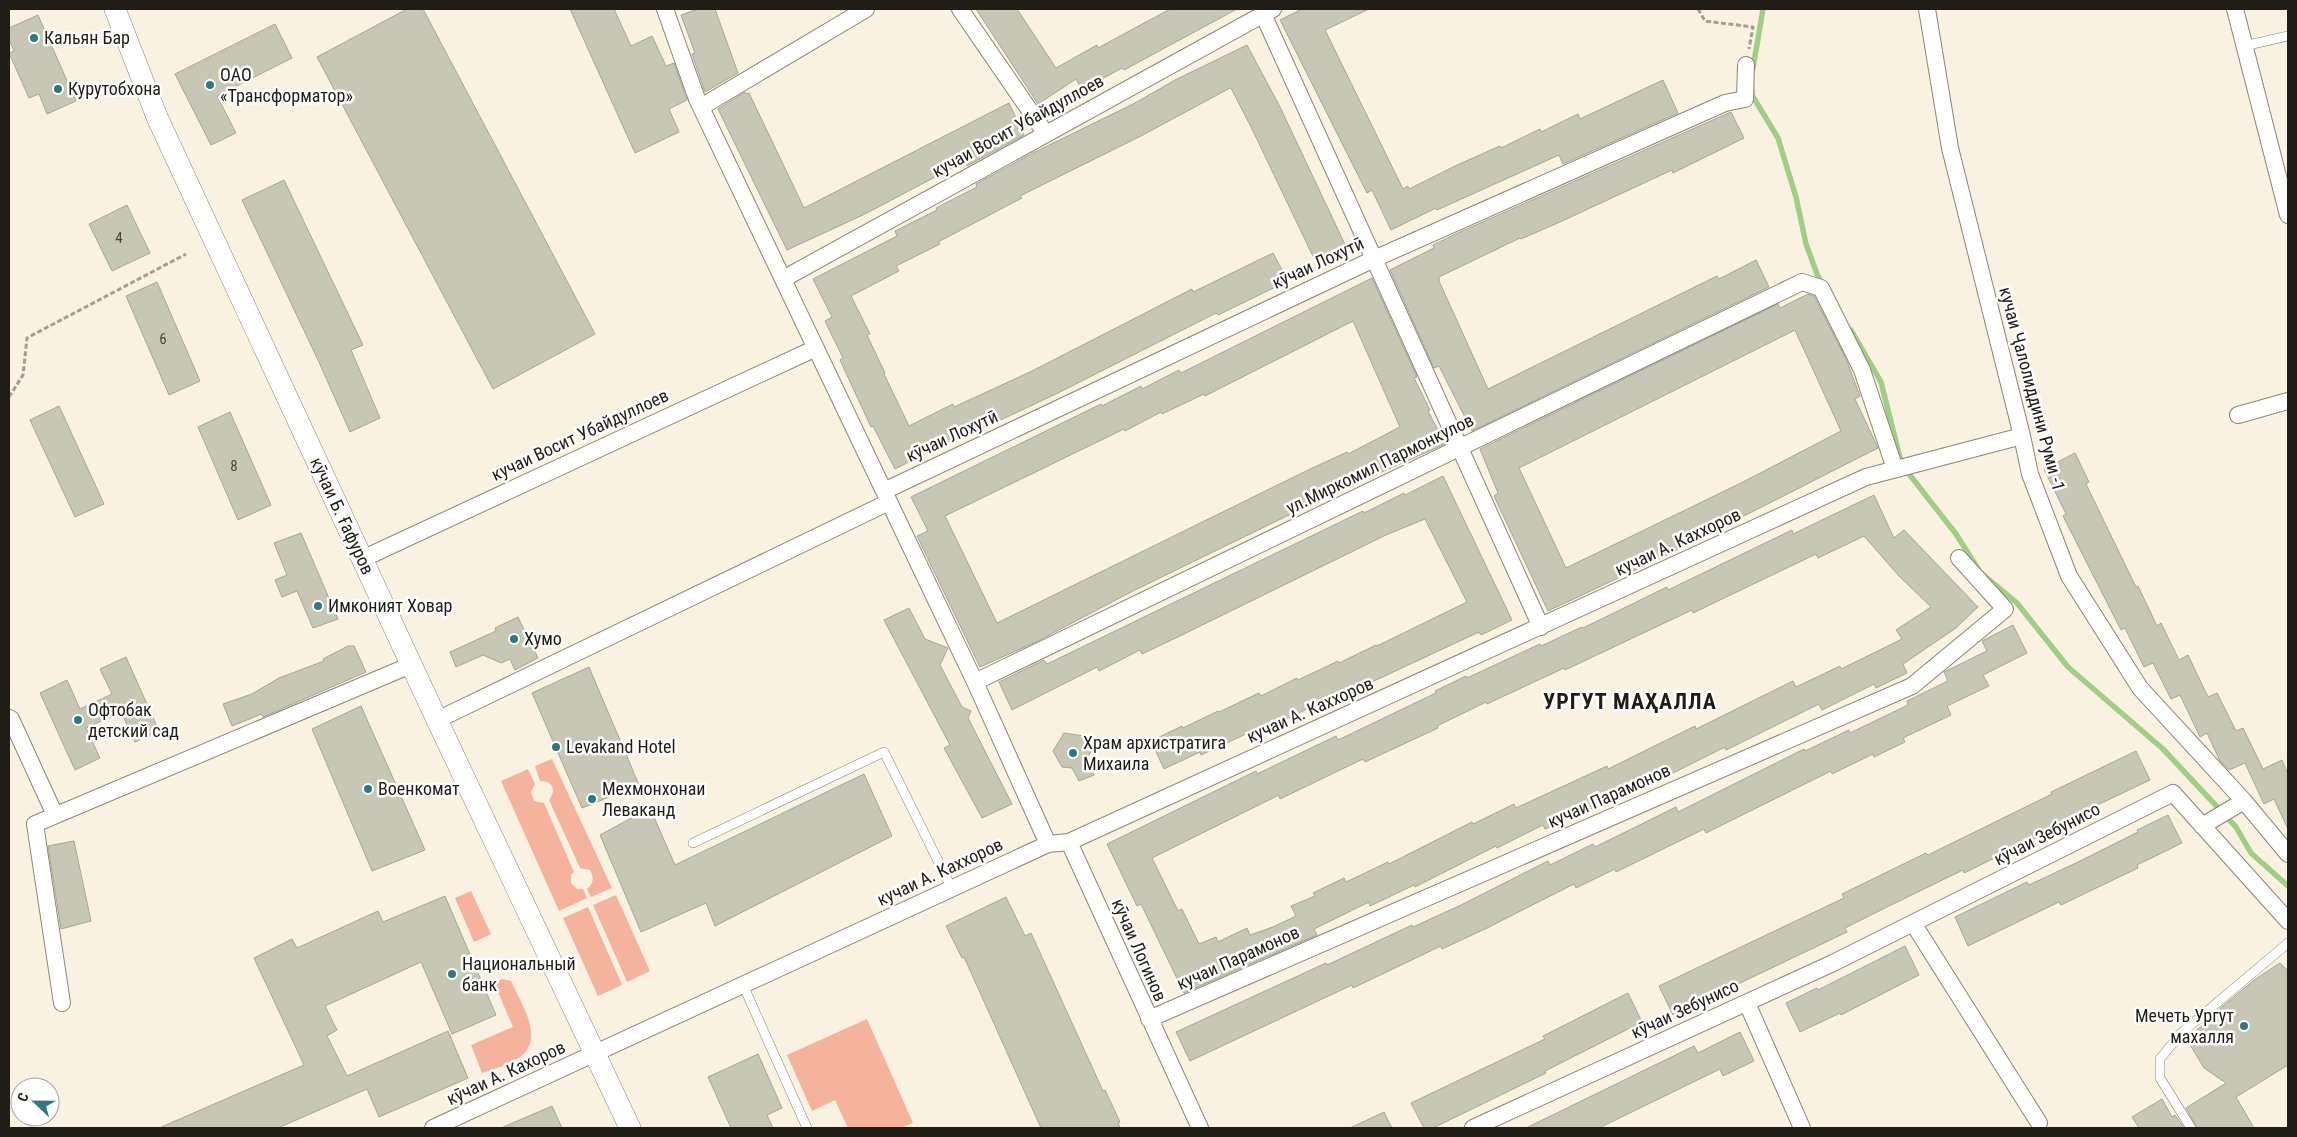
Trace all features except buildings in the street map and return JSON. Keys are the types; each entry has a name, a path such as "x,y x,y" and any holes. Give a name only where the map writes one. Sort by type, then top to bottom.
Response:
{"street":[{"name":"кӯчаи Б. Ғафуров","path":"115,9 157,118 436,720 630,1128"},
{"path":"665,9 701,107 975,682 1048,844"},
{"path":"701,107 866,9"},
{"path":"960,9 1046,134"},
{"name":"кучаи Ҷалолиддини Руми -1","path":"1927,9 1950,148 2030,474 2069,576 2140,688 2244,801 2288,854"},
{"path":"2235,9 2288,215"},
{"name":"кучаи Восит Убайдуллоев","path":"783,279 1268,12"},
{"path":"1268,12 1374,259 1461,447 1541,627"},
{"name":"кӯчаи Лохутӣ","path":"436,720 886,496 1374,259 1726,104 1745,99 1746,65"},
{"name":"ул.Миркомил Пармонкулов","path":"975,682 1802,282 1821,288 1862,370 1895,469"},
{"name":"кучаи Восит Убайдуллоев","path":"362,559 816,348"},
{"path":"2238,415 2288,401"},
{"name":"кучаи А. Каххоров","path":"595,1054 1048,844 1069,842 1866,477 2022,436"},
{"name":"кучаи Парамонов","path":"1149,1019 1912,686 2005,609 1959,558"},
{"path":"62,1003 35,824 411,665"},
{"path":"9,718 55,815"},
{"name":"кӯчаи Зебунисо","path":"1473,1128 1747,1003 1913,923 2173,793 2202,826"},
{"path":"2244,801 2202,826 2288,921"},
{"name":"кӯчаи Логинов","path":"1069,842 1200,1128"},
{"path":"1913,923 2040,1123"},
{"path":"1747,1003 1802,1128"},
{"name":"кӯчаи А. Кахоров","path":"433,1128 595,1054"}],"lane":[{"path":"2244,46 2288,36"},
{"path":"693,843 884,752 952,889"},
{"path":"2191,1128 2160,1078 2160,1059 2180,1034 2288,944"},
{"path":"743,986 807,1128"}],"path":[{"path":"1698,9 1705,21 1753,28 1746,65"},
{"path":"9,397 23,375 27,338 186,254"}],"shaded area":[{"path":"552,759 612,888 591,897 587,889 591,885 593,878 590,870 580,868 549,800 553,793 553,788 548,782 540,781 535,766"},
{"path":"528,769 535,784 531,792 534,801 544,803 574,872 571,875 571,883 577,889 583,889 587,898 559,911 501,781"},
{"path":"471,891 491,934 474,942 455,898"},
{"path":"616,895 650,971 627,982 593,905"},
{"path":"588,907 622,985 598,996 563,918"},
{"path":"502,979 511,981 526,1012 530,1023 530,1044 525,1053 515,1060 482,1073 471,1045 513,1027 494,983"},
{"path":"867,1019 913,1123 900,1128 848,1128 835,1100 812,1111 787,1055"}],"waterway":[{"path":"1753,68 1763,9"},
{"path":"1752,90 1752,95 1778,138 1796,197 1806,244 1822,284"},
{"path":"1851,330 1881,382 1901,462"},
{"path":"1909,474 1956,534 1980,572 2017,603 2068,667 2163,749 2236,827 2251,853 2288,886"}],"place":[{"name":"Кальян Бар","path":"34,38"},
{"name":"ОАО «Трансформатор»","path":"210,85"},
{"name":"Курутобхона","path":"58,89"},
{"name":"Имконият Ховар","path":"318,606"},
{"name":"Хумо","path":"514,639"},
{"name":"Офтобак детский сад","path":"78,720"},
{"name":"Levakand Hotel","path":"556,747"},
{"name":"Храм архистратига Михаила","path":"1073,753"},
{"name":"Военкомат","path":"368,789"},
{"name":"Мехмонхонаи Леваканд","path":"592,799"},
{"name":"Национальный банк","path":"452,974"},
{"name":"Мечеть Ургут махалля","path":"2244,1026"}],"district":[{"name":"УРГУТ МАҲАЛЛА","path":"1630,701"}]}
